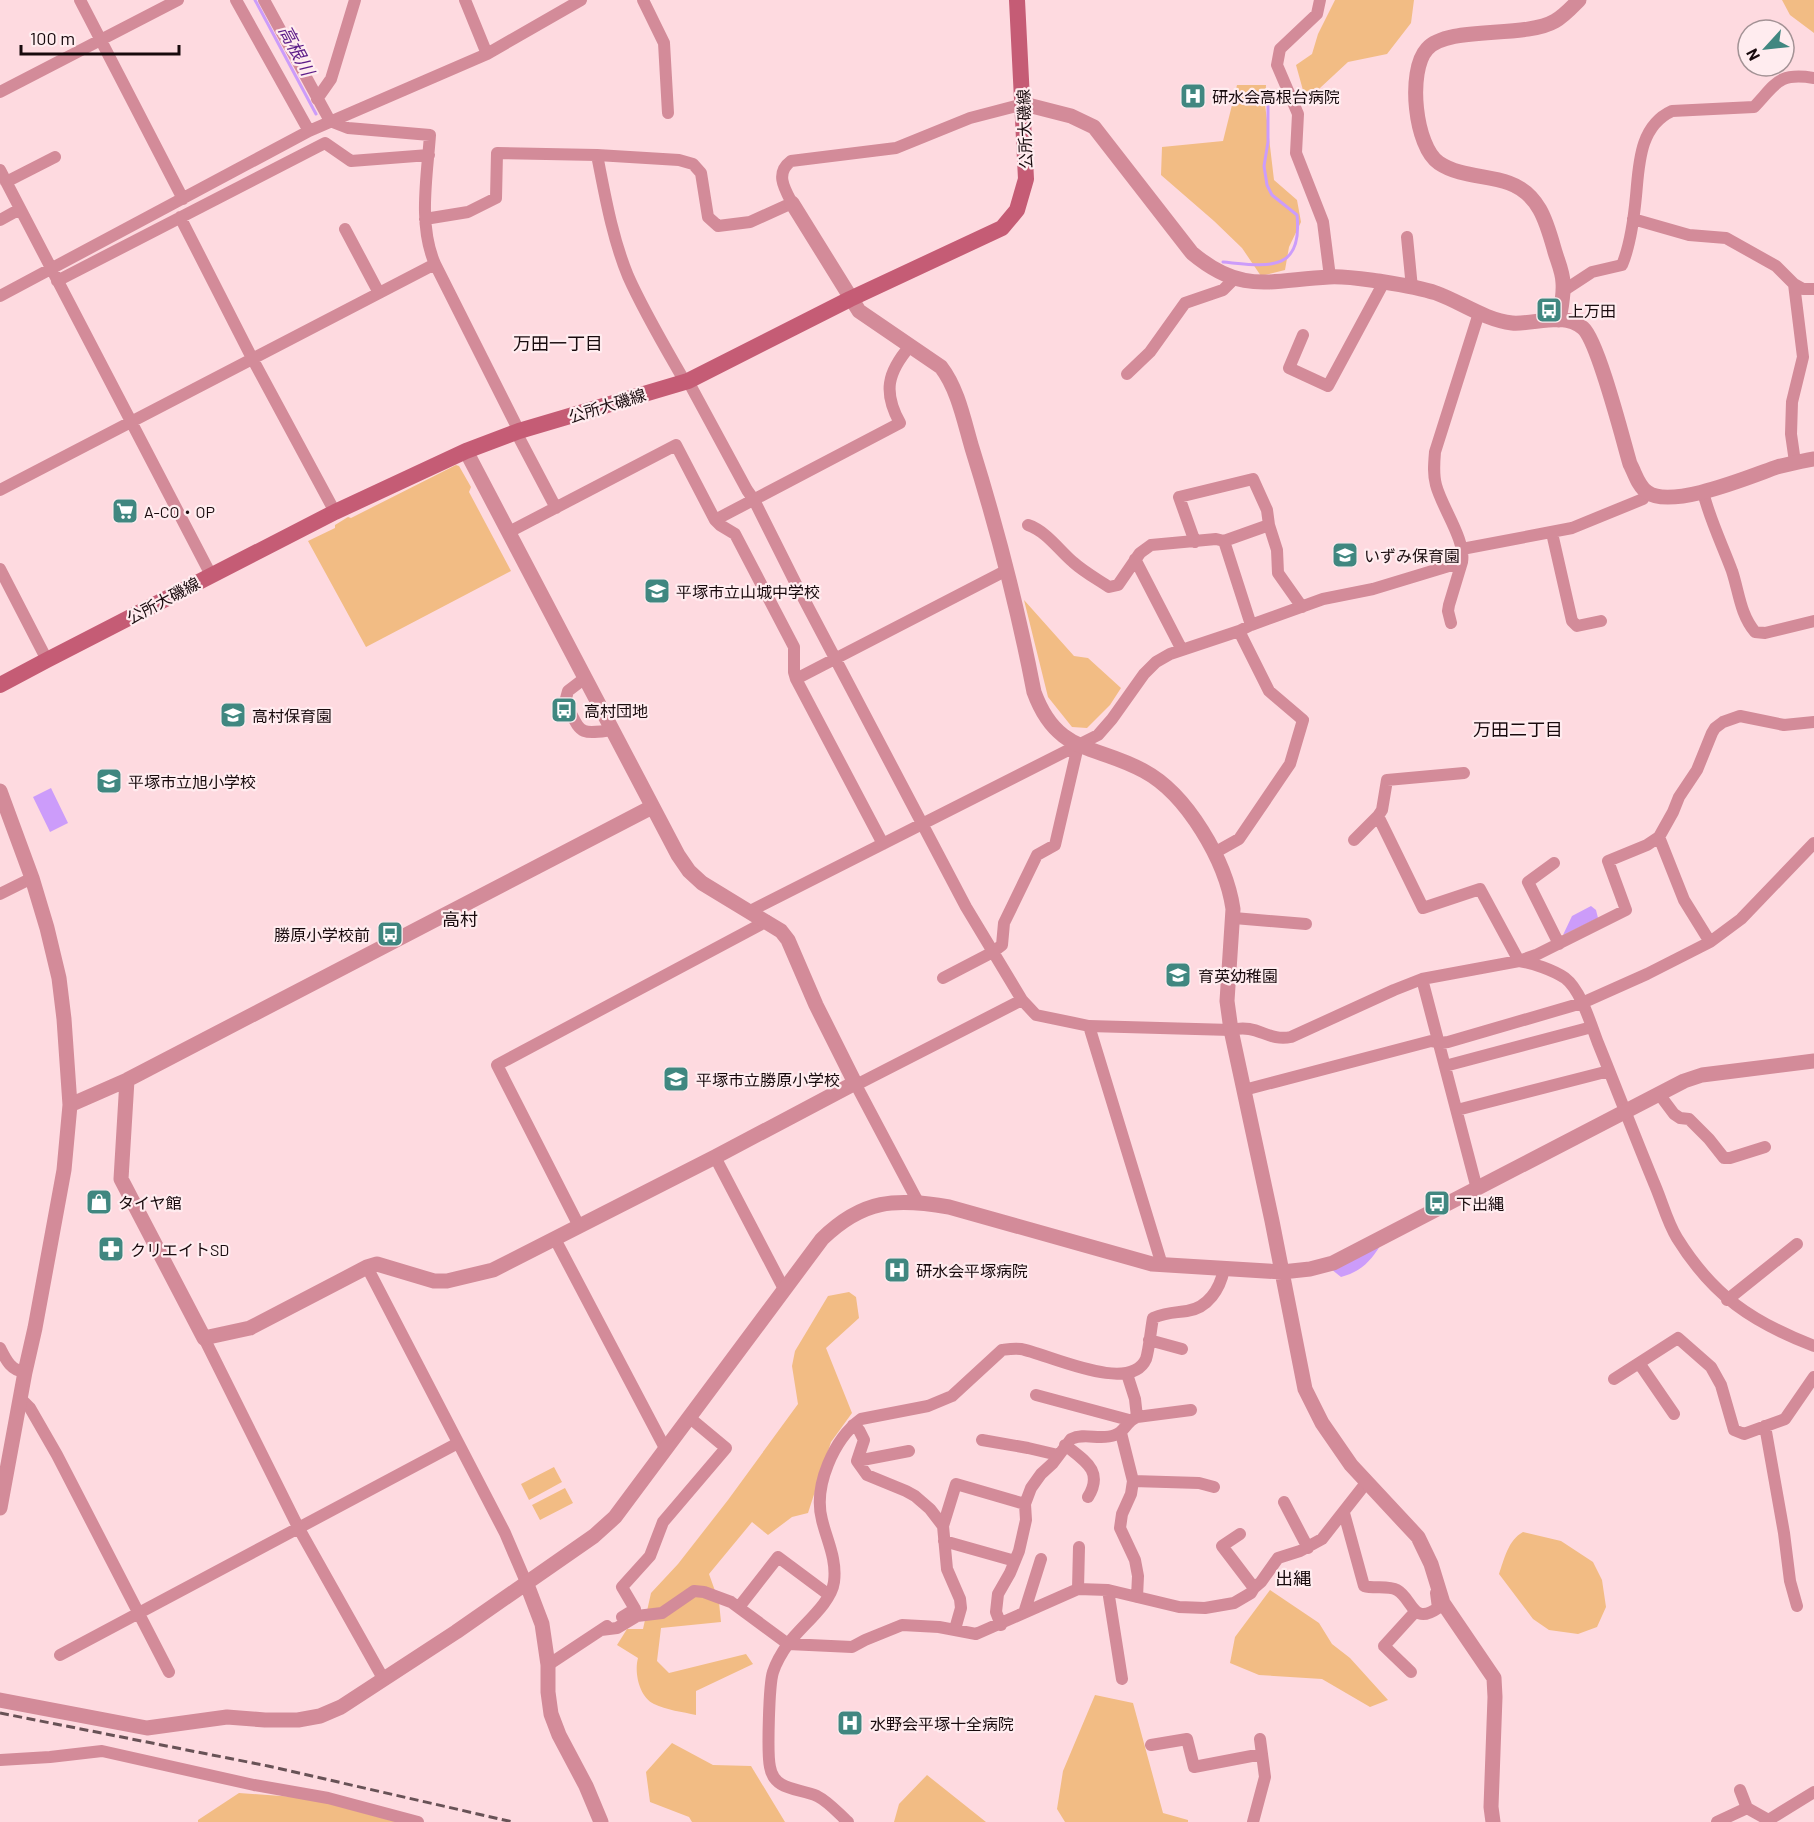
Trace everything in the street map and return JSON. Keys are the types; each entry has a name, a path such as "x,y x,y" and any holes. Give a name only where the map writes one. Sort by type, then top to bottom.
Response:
{"main road":[{"name":"公所大磯線","path":"0,685 335,512 466,451 517,431 686,381 850,299 1002,228 1017,210 1026,179 1017,0"}],"street":[{"path":"80,0 183,199"},
{"path":"0,92 178,0"},
{"path":"236,0 309,131"},
{"path":"264,0 330,122 348,129 430,135 425,219 428,248 556,508"},
{"path":"317,99 331,79 355,0"},
{"path":"465,0 487,54"},
{"path":"0,296 309,131 487,54 582,0"},
{"path":"643,0 664,43 668,113"},
{"path":"1320,0 1317,14 1280,49 1277,65 1298,114 1296,153 1323,222 1330,277"},
{"path":"1559,320 1563,291 1562,274 1542,211 1525,192 1510,183 1457,171 1438,162 1430,155 1424,142 1420,123 1416,76 1426,50 1440,40 1539,27 1555,21 1579,0"},
{"path":"1563,291 1593,272 1623,265 1633,219 1640,151 1654,125 1663,115 1672,111 1754,107 1779,80 1796,76 1814,78"},
{"path":"1493,1822 1491,1807 1494,1678 1443,1604 1431,1564 1418,1537 1351,1465 1322,1423 1305,1389 1231,1030 1227,1001 1234,918 1231,895 1214,853 1195,820 1157,779 1143,770 1078,746 1047,721 1034,692 1007,570 986,494 948,376 941,367 868,318 850,299 792,203 784,187 782,172 791,161 896,148 970,118 1024,104 1071,116 1094,127 1192,253 1224,276 1246,281 1281,283 1330,277 1384,282 1435,293 1479,313 1511,323 1559,320 1575,323 1584,328 1613,403 1630,464 1638,482 1646,492 1657,497 1703,492 1795,462 1814,459"},
{"path":"57,281 325,143 351,161 429,155"},
{"path":"425,219 468,212 496,198 497,153 597,154 679,160 693,164 701,173 708,217 718,226 750,222 792,203"},
{"path":"597,154 609,213 627,273 640,302 754,500 966,907 1022,1000 1036,1015 1089,1026 1231,1030 1243,1027 1283,1039 1422,979 1518,961 1559,944 1626,910 1608,861 1647,845 1659,837 1679,797 1697,770 1715,728 1723,722 1740,716 1785,724 1814,722"},
{"path":"6,182 55,157"},
{"path":"0,170 211,575"},
{"path":"0,220 20,209"},
{"path":"180,218 335,512"},
{"path":"1633,219 1689,235 1726,238 1776,266 1794,284 1803,289 1814,289"},
{"path":"345,229 379,293"},
{"path":"1407,237 1412,288"},
{"path":"0,490 435,264"},
{"path":"1127,374 1150,352 1185,303 1223,290 1235,278"},
{"path":"1303,335 1289,368 1328,386 1384,282"},
{"path":"1794,284 1803,357 1792,402 1791,434 1795,462"},
{"path":"1451,623 1448,611 1462,555 1436,487 1435,452 1479,313"},
{"path":"715,520 900,423 894,411 889,388 891,374 910,346"},
{"path":"509,532 676,445 715,520 735,534 794,647 796,679 883,844"},
{"path":"466,451 678,855 689,871 702,883 767,921 781,931 788,940 816,1005 918,1202"},
{"path":"1195,542 1179,497 1253,479 1268,510 1269,525 1277,550 1278,573 1302,608"},
{"path":"750,911 1098,735 1144,674 1156,662 1182,650 1239,632 1251,625 1323,599 1373,589 1462,555 1572,528 1643,499 1646,492"},
{"path":"1703,492 1710,518 1734,577 1742,609 1755,632 1765,633 1814,621"},
{"path":"1028,525 1034,527 1081,568 1109,587 1118,585 1135,559 1151,544 1224,541 1269,525"},
{"path":"1552,533 1572,621 1577,626 1601,621"},
{"path":"1224,541 1251,625"},
{"path":"1135,559 1182,650"},
{"path":"0,569 47,660"},
{"path":"796,679 1007,570"},
{"path":"1214,853 1239,839 1290,764 1303,720 1269,691 1239,632"},
{"path":"585,678 568,691 565,702 580,730 587,733 613,730"},
{"path":"943,978 1002,945 1004,923 1037,855 1055,845 1078,746"},
{"path":"1354,840 1382,810 1388,780 1464,773"},
{"path":"0,792 32,878 47,928 64,1019 70,1105 63,1170 0,1508"},
{"path":"70,1105 127,1080 652,807"},
{"path":"1378,816 1423,908 1480,889 1518,961"},
{"path":"1659,837 1684,900 1710,942"},
{"path":"1244,1090 1431,1041 1440,1043 1582,1003 1710,942 1741,919 1814,843"},
{"path":"1554,863 1528,882 1559,944"},
{"path":"0,894 32,878"},
{"path":"1234,918 1306,924"},
{"path":"579,1226 497,1065 767,921"},
{"path":"1518,961 1531,963 1565,978 1574,988 1676,1237 1715,1288 1751,1317 1777,1332 1814,1346"},
{"path":"1422,979 1477,1188"},
{"path":"204,1338 250,1328 367,1267 377,1264 434,1281 447,1281 493,1270 1022,1000"},
{"path":"1089,1026 1162,1265"},
{"path":"1445,1066 1592,1028"},
{"path":"0,1700 147,1728 227,1717 298,1720 320,1716 341,1707 594,1536 615,1517 822,1239 840,1221 859,1211 885,1203 918,1202 950,1207 1162,1265 1282,1272 1310,1269 1333,1263 1659,1094 1702,1075 1814,1060"},
{"path":"1457,1110 1609,1071"},
{"path":"127,1080 121,1179 204,1338 298,1527 384,1680"},
{"path":"1659,1094 1674,1114 1680,1118 1689,1119 1724,1158 1765,1147"},
{"path":"715,1157 784,1289"},
{"path":"555,1239 666,1450"},
{"path":"1728,1300 1797,1244"},
{"path":"367,1267 505,1533 526,1582 542,1624 548,1665 551,1714 586,1785 601,1822"},
{"path":"848,1822 816,1795 788,1788 775,1780 770,1767 773,1671 788,1644 815,1614 834,1584 833,1554 821,1518 820,1502 823,1480 836,1447 853,1425 861,1419 928,1406 952,1396 1002,1350 1023,1349 1058,1362 1126,1374 1137,1371 1146,1359 1154,1318 1169,1311 1188,1311 1209,1301 1221,1281 1224,1269"},
{"path":"1614,1379 1678,1338 1712,1366 1721,1385 1734,1430 1744,1434 1785,1419 1814,1377"},
{"path":"1149,1340 1182,1349"},
{"path":"0,1348 9,1365 18,1371 25,1372"},
{"path":"1639,1363 1674,1414"},
{"path":"1001,1624 996,1612 998,1594 1015,1561 1026,1520 1025,1504 1031,1488 1071,1439 1078,1435 1103,1439 1121,1433 1133,1418 1135,1399 1126,1374"},
{"path":"1036,1395 1133,1418 1191,1410"},
{"path":"21,1399 30,1408 57,1455 169,1672"},
{"path":"548,1665 635,1609 622,1587 650,1556 663,1522 726,1448 690,1418"},
{"path":"853,1425 859,1430 864,1440 857,1461"},
{"path":"1765,1426 1790,1581 1797,1606"},
{"path":"1121,1433 1133,1481 1131,1494 1122,1514 1120,1528 1135,1560 1138,1576 1137,1597"},
{"path":"982,1440 1028,1448 1062,1450 1085,1461 1093,1472 1095,1486 1088,1497"},
{"path":"60,1654 458,1443"},
{"path":"857,1461 909,1451"},
{"path":"857,1461 867,1475 915,1496 930,1509 943,1526"},
{"path":"1133,1481 1198,1483 1214,1487"},
{"path":"602,1630 617,1628 637,1616 662,1613 694,1592 704,1592 731,1602 788,1644 852,1647 902,1625 955,1629 967,1634 976,1634 1077,1589 1108,1590 1179,1607 1205,1608 1234,1603 1251,1593 1278,1558 1308,1548 1322,1539 1366,1483"},
{"path":"955,1629 961,1608 960,1599 947,1569 943,1526 956,1484 1025,1504"},
{"path":"1284,1502 1308,1548"},
{"path":"1344,1513 1364,1586 1392,1588 1399,1591 1415,1612 1420,1614 1431,1613 1438,1608 1435,1594 1438,1589"},
{"path":"1240,1534 1222,1546 1254,1588"},
{"path":"944,1541 1015,1561"},
{"path":"1077,1589 1079,1547"},
{"path":"739,1607 778,1557 829,1595"},
{"path":"1024,1613 1041,1559"},
{"path":"1108,1590 1122,1679"},
{"path":"1411,1672 1384,1646 1415,1612"},
{"path":"1151,1745 1187,1739 1194,1767 1262,1754"},
{"path":"1253,1822 1265,1777 1260,1739"},
{"path":"0,1760 102,1751 254,1785 328,1798 418,1822"},
{"path":"1740,1790 1747,1808 1771,1821 1814,1792"},
{"path":"1717,1822 1747,1808"}],"shaded area":[{"path":"1335,0 1414,0 1411,23 1387,54 1348,62 1306,101 1296,65 1312,54 1318,34"},
{"path":"1782,0 1814,0 1814,33 1796,18 1790,15"},
{"path":"1237,85 1266,85 1265,104 1274,180 1297,200 1301,222 1289,247 1285,270 1261,276 1242,248 1161,175 1162,147 1223,141"},
{"path":"456,465 459,466 471,487 469,492 511,571 366,647 308,541 335,528 335,525 348,517 351,518"},
{"path":"1024,600 1074,656 1088,658 1121,688 1110,705 1087,728 1072,727 1048,697"},
{"path":"51,788 68,823 50,832 33,797"},
{"path":"1591,906 1596,910 1598,918 1563,935 1572,916"},
{"path":"1380,1246 1368,1262 1354,1272 1341,1277 1331,1269"},
{"path":"849,1292 856,1297 859,1318 826,1348 852,1413 831,1442 808,1513 792,1517 768,1535 752,1522 709,1574 719,1602 721,1622 661,1628 657,1661 669,1673 746,1654 753,1664 696,1691 696,1715 654,1704 641,1690 637,1670 638,1658 617,1645 627,1629 643,1629 651,1593 678,1564 728,1500 798,1404 792,1366 795,1351 828,1296"},
{"path":"554,1467 562,1482 529,1500 521,1484"},
{"path":"565,1488 573,1503 540,1520 532,1505"},
{"path":"1523,1532 1561,1541 1593,1562 1602,1580 1606,1607 1597,1627 1578,1634 1549,1630 1533,1619 1499,1574 1510,1545"},
{"path":"1270,1590 1319,1623 1332,1644 1350,1658 1388,1700 1370,1707 1322,1679 1259,1675 1230,1663 1235,1637"},
{"path":"1095,1695 1133,1703 1163,1813 1188,1820 1188,1822 1065,1822 1057,1809 1063,1771"},
{"path":"672,1743 713,1765 751,1766 785,1822 692,1822 689,1817 650,1802 646,1772"},
{"path":"927,1775 986,1822 894,1822 899,1804"},
{"path":"239,1793 308,1798 397,1822 198,1822"}],"waterway":[{"name":"高根川","path":"255,0 316,114"},
{"name":"高根川","path":"1223,262 1254,265 1279,262 1288,257 1294,248 1297,215 1272,195 1267,185 1264,166 1268,142 1268,105 1281,94"}],"railway":[{"path":"0,1713 268,1766 513,1822"}],"place":[{"name":"研水会高根台病院","path":"1193,96"},
{"name":"上万田","path":"1549,310"},
{"name":"A-CO・OP","path":"125,511"},
{"name":"いずみ保育園","path":"1345,555"},
{"name":"平塚市立山城中学校","path":"657,591"},
{"name":"高村団地","path":"564,710"},
{"name":"高村保育園","path":"233,715"},
{"name":"平塚市立旭小学校","path":"109,781"},
{"name":"勝原小学校前","path":"390,934"},
{"name":"育英幼稚園","path":"1178,975"},
{"name":"平塚市立勝原小学校","path":"676,1079"},
{"name":"タイヤ館","path":"99,1202"},
{"name":"下出縄","path":"1437,1203"},
{"name":"クリエイトSD","path":"111,1249"},
{"name":"研水会平塚病院","path":"897,1270"},
{"name":"水野会平塚十全病院","path":"850,1723"}],"district":[{"name":"万田一丁目","path":"558,343"},
{"name":"万田二丁目","path":"1518,729"},
{"name":"高村","path":"460,919"},
{"name":"出縄","path":"1293,1578"}]}
